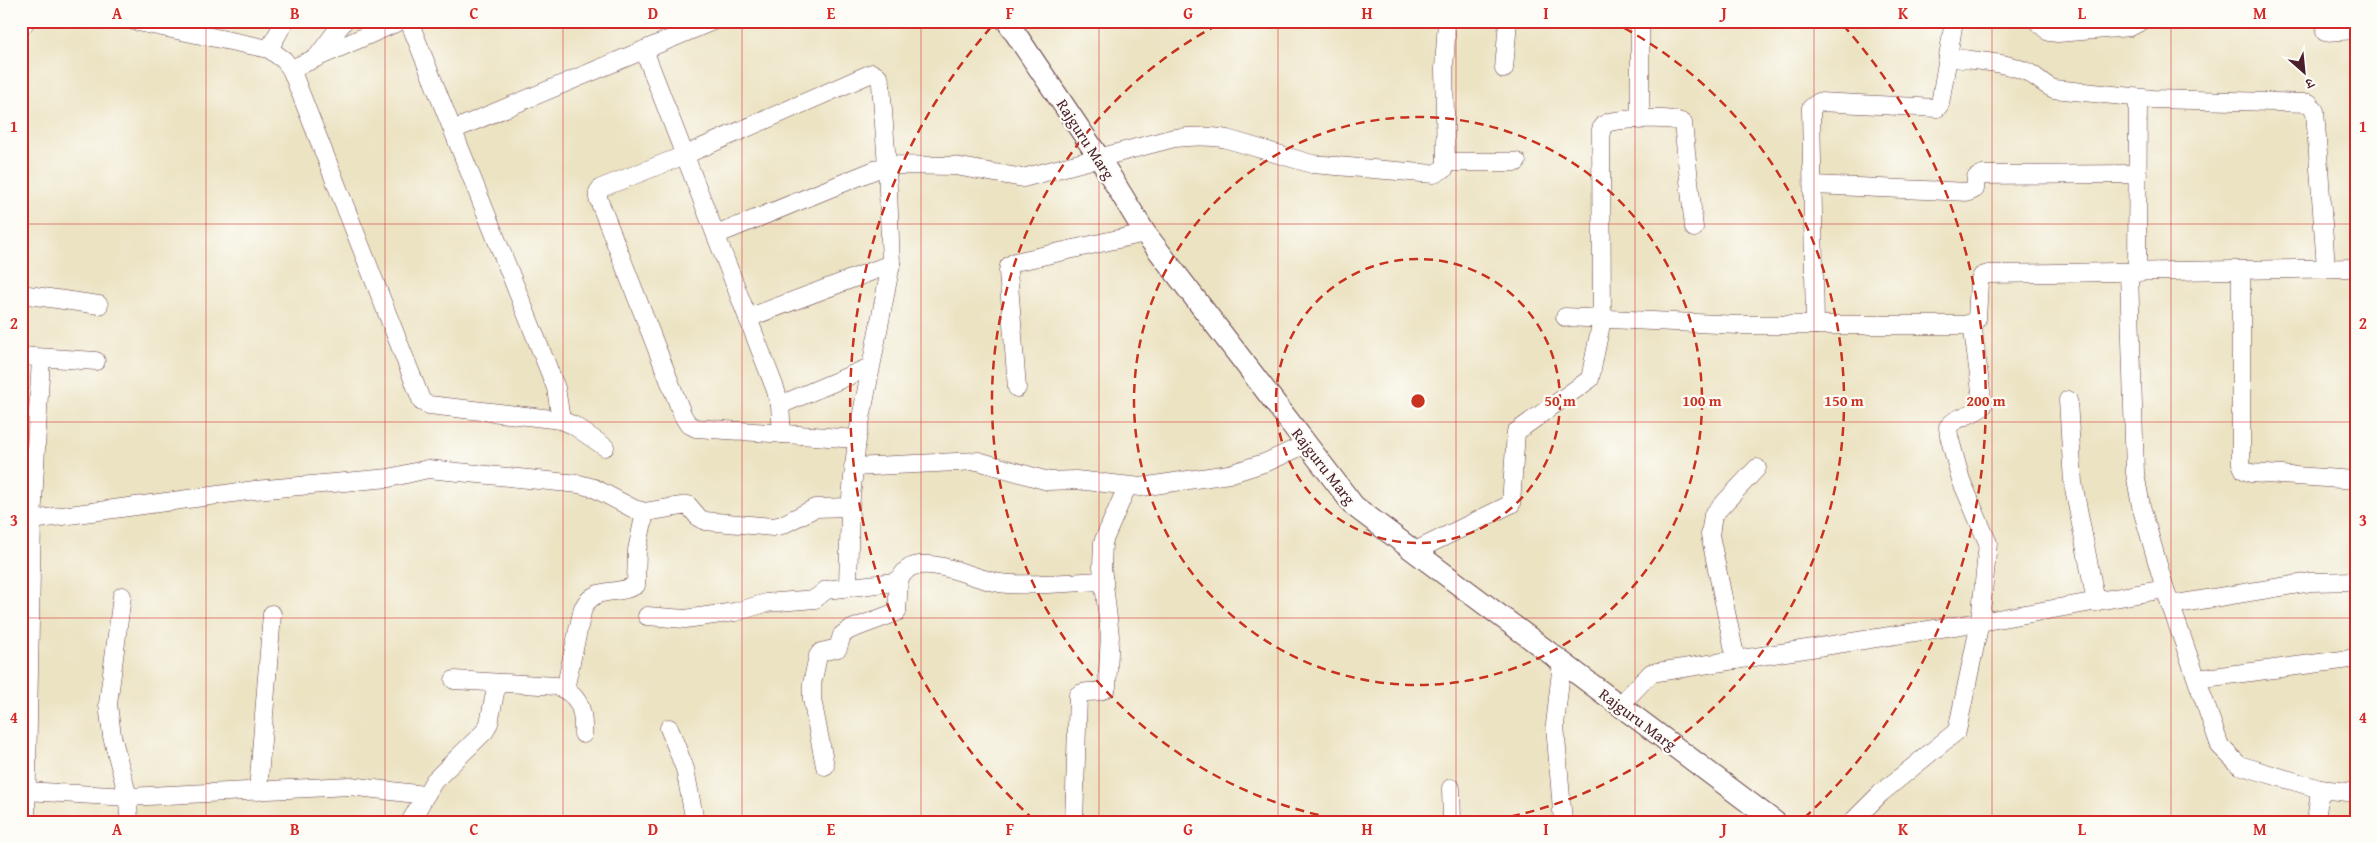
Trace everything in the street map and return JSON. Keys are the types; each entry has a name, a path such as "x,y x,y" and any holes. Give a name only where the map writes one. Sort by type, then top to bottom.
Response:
{"street":[{"path":"21,28 26,21"},
{"path":"134,21 268,49 284,60 291,69 422,402 429,405 561,420 573,425 605,447"},
{"path":"268,49 285,21"},
{"path":"316,58 344,21"},
{"path":"291,69 400,21"},
{"path":"409,21 556,388 561,420"},
{"path":"453,130 713,21"},
{"name":"Rajguru Marg","path":"1007,21 1100,159 1145,233 1354,506 1776,822"},
{"path":"716,235 887,165 955,166 1023,178 1174,138 1202,136 1227,138 1312,164 1434,174 1445,168 1446,162 1444,69 1447,21"},
{"path":"1504,68 1508,21"},
{"path":"1640,21 1640,120"},
{"path":"1815,325 1810,108 1819,102 1937,108 1940,104 1954,21"},
{"path":"2037,21 2049,32 2058,33 2130,27 2142,21"},
{"path":"2325,32 2356,30"},
{"path":"644,50 780,405 782,434"},
{"path":"1948,57 2018,68 2034,75 2046,86 2054,89 2138,98 2299,101 2313,106 2315,111 2326,268"},
{"path":"848,586 853,467 870,367 891,264 881,84 880,77 872,73 685,154 601,188 598,192 598,198 683,416 688,424 696,428 857,439"},
{"path":"2138,98 2138,174 2133,273 2135,473 2141,506 2168,597 2220,746 2239,764 2320,789 2356,793"},
{"path":"1415,551 1512,504 1516,432 1590,379 1602,319 1601,129 1610,122 1675,120 1683,123 1694,228"},
{"path":"1446,162 1517,162"},
{"path":"1813,185 1969,192 1975,189 1976,178 1981,175 2138,174"},
{"path":"1016,388 1009,266 1015,262 1145,233"},
{"path":"748,318 891,264"},
{"path":"1565,317 1739,325 1972,323 1977,319 1979,282 1982,276 1988,274 2356,268"},
{"path":"2241,271 2241,463 2244,470 2259,474 2356,480"},
{"path":"21,294 99,305"},
{"path":"1852,822 1881,794 1957,731 1980,622 1988,543 1961,480 1948,436 1948,427 1954,420 1983,406 1972,323"},
{"path":"21,356 96,361"},
{"path":"26,822 24,757 32,520 41,358"},
{"path":"780,405 870,367"},
{"path":"2068,400 2073,484 2096,602"},
{"path":"853,467 978,461 1048,481 1076,480 1127,487 1229,474 1266,462 1306,444"},
{"path":"1736,660 1710,535 1710,523 1713,515 1757,468"},
{"path":"32,520 254,490 389,478 428,469 579,484 594,488 634,509 645,512 688,504 699,518 705,520 773,528 782,526 814,508 850,507"},
{"path":"1074,822 1078,695 1083,692 1102,691 1107,687 1110,636 1104,582 1103,542 1127,487"},
{"path":"565,689 583,608 588,599 594,594 636,585 637,550 645,512"},
{"path":"825,766 812,699 812,684 818,656 821,652 838,648 842,635 849,630 898,612 899,580 908,568 925,565 1002,583 1104,582"},
{"path":"647,616 685,619 736,612 766,603 815,599 823,591 848,586 899,580"},
{"path":"1620,705 1651,673 2096,602 2168,597 2311,582 2356,581"},
{"path":"122,596 108,704 109,721 128,797 129,822"},
{"path":"258,791 272,614"},
{"path":"2197,680 2350,658 2356,661"},
{"path":"1562,662 1555,725 1563,822"},
{"path":"454,680 556,686 565,689 572,693 580,706 583,716 582,734"},
{"path":"410,822 424,795 443,771 485,731 489,723 496,683"},
{"path":"669,728 686,769 696,822"},
{"path":"26,791 128,797 350,786 424,795"},
{"path":"1452,788 1452,822"},
{"path":"2316,822 2320,789"}]}
